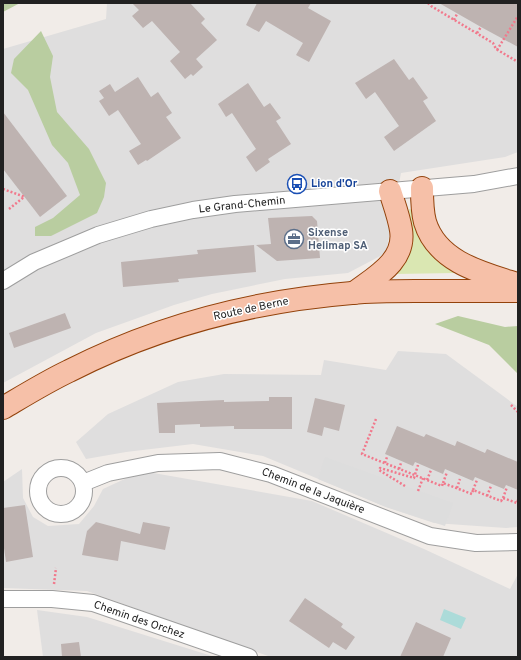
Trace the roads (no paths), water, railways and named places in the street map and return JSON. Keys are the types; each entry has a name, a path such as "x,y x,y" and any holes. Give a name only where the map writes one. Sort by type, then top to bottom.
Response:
{"main road":[{"path":"422,188 423,214 426,224 436,242 445,253 469,268 518,284"},
{"path":"354,292 385,270 398,252 401,240 401,231 390,191"},
{"name":"Route de Berne","path":"3,408 69,371 136,341 168,329 202,319 260,305 354,292 439,290 518,291"}],"street":[{"name":"Le Grand-Chemin","path":"3,281 34,262 98,235 151,219 193,210 235,204 474,184 518,176"},
{"name":"Chemin de la Jaquière","path":"83,483 108,473 158,463 220,461 271,474 430,536 476,544 518,542"},
{"name":"Chemin des Orchez","path":"3,598 52,599 93,603 249,657"}],"water":[{"path":"444,609 466,618 461,629 440,620"}],"place":[{"name":"Lion d'Or","path":"297,184"},
{"name":"Sixense Helimap SA","path":"294,239"}]}
